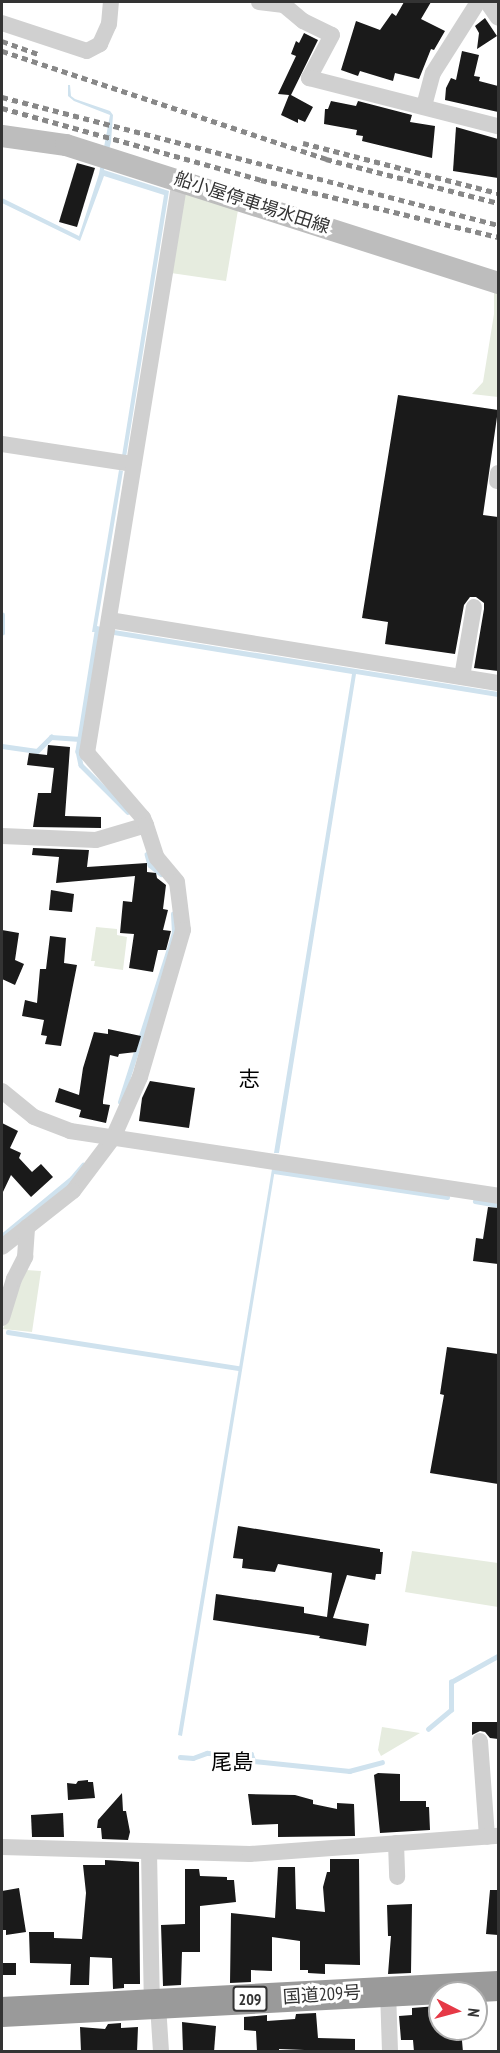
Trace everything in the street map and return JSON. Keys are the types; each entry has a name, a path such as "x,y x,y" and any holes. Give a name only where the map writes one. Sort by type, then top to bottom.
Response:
{"highway":[{"name":"国道209号","path":"2,2012 498,1986"}],"main road":[{"name":"船小屋停車場水田線","path":"2,136 66,145 498,283"}],"street":[{"path":"2,23 87,51 100,44 109,24 111,2"},
{"path":"259,2 284,5 303,21 332,35 309,78 424,105 498,126"},
{"path":"424,105 433,73 478,2"},
{"path":"487,2 498,18"},
{"path":"2,1247 73,1191 113,1138 140,1077 183,930 177,882 157,858 143,818 87,753 180,180"},
{"path":"2,444 133,464"},
{"path":"462,677 474,607"},
{"path":"109,620 498,683"},
{"path":"2,836 96,840 146,825"},
{"path":"2,1091 34,1117 70,1131 498,1196"},
{"path":"2,1318 14,1278 25,1257 27,1227"},
{"path":"2,1847 250,1854 493,1836 480,1741"},
{"path":"396,1843 397,1877"},
{"path":"149,1852 155,2005 161,2052"},
{"path":"388,1991 390,2052"}],"shaded area":[{"path":"185,194 238,210 226,281 171,273"},
{"path":"494,292 498,293 498,397 472,394 483,382 494,314"},
{"path":"96,927 117,929 117,935 127,937 123,970 94,966 95,961 91,961"},
{"path":"26,1270 41,1271 32,1332 3,1329"},
{"path":"412,1551 498,1563 498,1607 405,1592"},
{"path":"382,1727 420,1733 381,1756 378,1750"}],"water":[{"path":"68,85 70,85 71,96 75,99 110,111 113,115 111,142 104,170 169,191 126,457 122,456 164,195 104,176 80,241 2,203 2,198 79,236 99,174 110,115 74,101 68,96"},
{"path":"119,470 123,471 97,626 101,627 100,632 92,632"},
{"path":"114,630 498,692 498,697 356,674 279,1153 274,1153 352,674 114,635"},
{"path":"272,1169 275,1169 182,1736 178,1735"}],"building":[{"path":"404,2 431,2 421,19 445,31 434,50 431,49 419,79 395,73 393,81 360,71 358,76 341,70 356,21 380,30 392,13 396,16"},
{"path":"485,18 497,36 477,49 479,33 475,26"},
{"path":"304,33 318,40 291,95 313,107 305,122 298,119 298,123 281,115 289,95 278,94 296,56 291,54 296,41 299,43"},
{"path":"462,51 479,55 474,76 480,77 479,81 498,86 498,112 445,100 446,88 451,78 456,80"},
{"path":"331,101 356,106 358,101 412,115 410,122 435,126 432,158 362,141 363,136 356,135 357,130 324,124 325,109 328,109"},
{"path":"456,127 498,139 498,178 453,171"},
{"path":"77,163 95,168 77,227 59,222"},
{"path":"398,395 498,410 483,515 498,517 498,671 474,668 484,609 484,603 476,597 470,597 464,605 455,654 385,644 388,622 362,618"},
{"path":"48,745 70,747 65,816 101,817 101,828 33,827 38,793 51,793 54,768 27,765 29,753 47,755"},
{"path":"33,848 89,850 87,867 147,863 147,872 156,873 157,878 166,885 163,909 168,910 163,930 171,931 166,950 158,950 153,972 129,968 134,934 120,933 123,901 132,902 135,876 56,883 59,857 32,855"},
{"path":"51,890 74,894 72,912 49,910"},
{"path":"2,930 19,933 15,960 24,964 15,985 2,979"},
{"path":"50,936 66,938 64,963 77,965 61,1046 45,1044 47,1036 41,1035 44,1020 22,1016 25,1000 37,1003 40,969 46,969"},
{"path":"108,1029 141,1036 136,1052 119,1054 118,1057 110,1055 103,1101 103,1104 110,1105 106,1123 79,1117 81,1110 55,1102 59,1088 79,1095 83,1068 94,1032 108,1034"},
{"path":"150,1081 195,1088 189,1128 139,1121 142,1098"},
{"path":"2,1123 18,1131 10,1148 21,1153 19,1158 32,1172 41,1164 53,1177 31,1197 11,1175 2,1194"},
{"path":"488,1207 498,1208 498,1264 473,1261 476,1238 483,1239"},
{"path":"447,1347 498,1354 498,1484 430,1473 444,1395 440,1394"},
{"path":"238,1526 380,1549 380,1552 383,1552 381,1574 376,1574 375,1580 347,1575 333,1618 369,1624 366,1646 319,1638 320,1636 213,1620 216,1594 304,1607 304,1613 327,1617 332,1573 278,1564 275,1572 242,1568 243,1559 233,1558"},
{"path":"472,1722 498,1722 498,1739 490,1738 485,1732 480,1731 472,1735"},
{"path":"378,1773 400,1774 400,1801 426,1801 426,1807 429,1807 430,1830 380,1833 374,1775"},
{"path":"88,1780 88,1782 93,1782 95,1798 68,1800 67,1783 76,1784 78,1781"},
{"path":"122,1793 123,1811 126,1811 130,1832 128,1840 102,1839 101,1828 97,1828 98,1820"},
{"path":"248,1794 295,1795 313,1800 313,1804 337,1809 337,1803 354,1804 355,1836 278,1837 278,1824 252,1825"},
{"path":"63,1813 64,1837 32,1837 31,1815"},
{"path":"330,1859 359,1859 360,1965 325,1964 325,1974 308,1973 308,1970 300,1970 300,1941 272,1937 272,1971 251,1970 251,1982 230,1983 231,1913 275,1918 278,1867 295,1867 296,1909 325,1912 323,1887 327,1872 330,1872"},
{"path":"105,1860 139,1862 140,1984 124,1984 124,1988 113,1989 112,1958 90,1957 89,1985 70,1985 71,1964 30,1963 29,1932 54,1932 54,1938 82,1939 86,1893 83,1865 105,1865"},
{"path":"185,1869 199,1869 200,1876 227,1877 227,1880 234,1880 236,1902 200,1906 200,1952 182,1952 181,1985 163,1986 161,1925 185,1924"},
{"path":"19,1888 26,1932 6,1935 6,1930 2,1930 2,1891"},
{"path":"490,1890 498,1890 498,1935 486,1934"},
{"path":"412,1904 411,1973 388,1974 391,1936 388,1936 387,1905"},
{"path":"2,1963 16,1963 16,1975 2,1975"},
{"path":"428,2007 428,2041 462,2041 463,2052 414,2052 413,2040 401,2040 399,2016 412,2015 412,2008"},
{"path":"316,2013 318,2038 355,2039 355,2052 279,2049 279,2052 257,2052 256,2031 244,2030 244,2017 267,2015 267,2021 295,2019 296,2014"},
{"path":"182,2022 216,2026 214,2052 183,2052"},
{"path":"121,2023 121,2028 138,2027 137,2052 81,2052 80,2027 105,2029 108,2024"}],"waterway":[{"path":"2,615 2,633"},
{"path":"97,632 78,751 81,765 128,812"},
{"path":"2,746 37,751 51,737 80,739"},
{"path":"147,854 150,865 161,874"},
{"path":"120,1102 174,933 173,914"},
{"path":"2,1236 72,1178 83,1165"},
{"path":"274,1171 447,1197"},
{"path":"475,1201 498,1205"},
{"path":"8,1332 238,1368"},
{"path":"428,1729 451,1710 451,1682 498,1656"},
{"path":"180,1757 193,1758 207,1753 251,1754 254,1761 349,1771 382,1762"}],"railway":[{"path":"2,41 41,55"},
{"path":"2,51 326,159 498,203"},
{"path":"2,97 498,225"},
{"path":"2,108 261,180 498,237"},
{"path":"303,143 498,193"}],"district":[{"name":"志","path":"249,1079"},
{"name":"尾島","path":"232,1762"}]}
